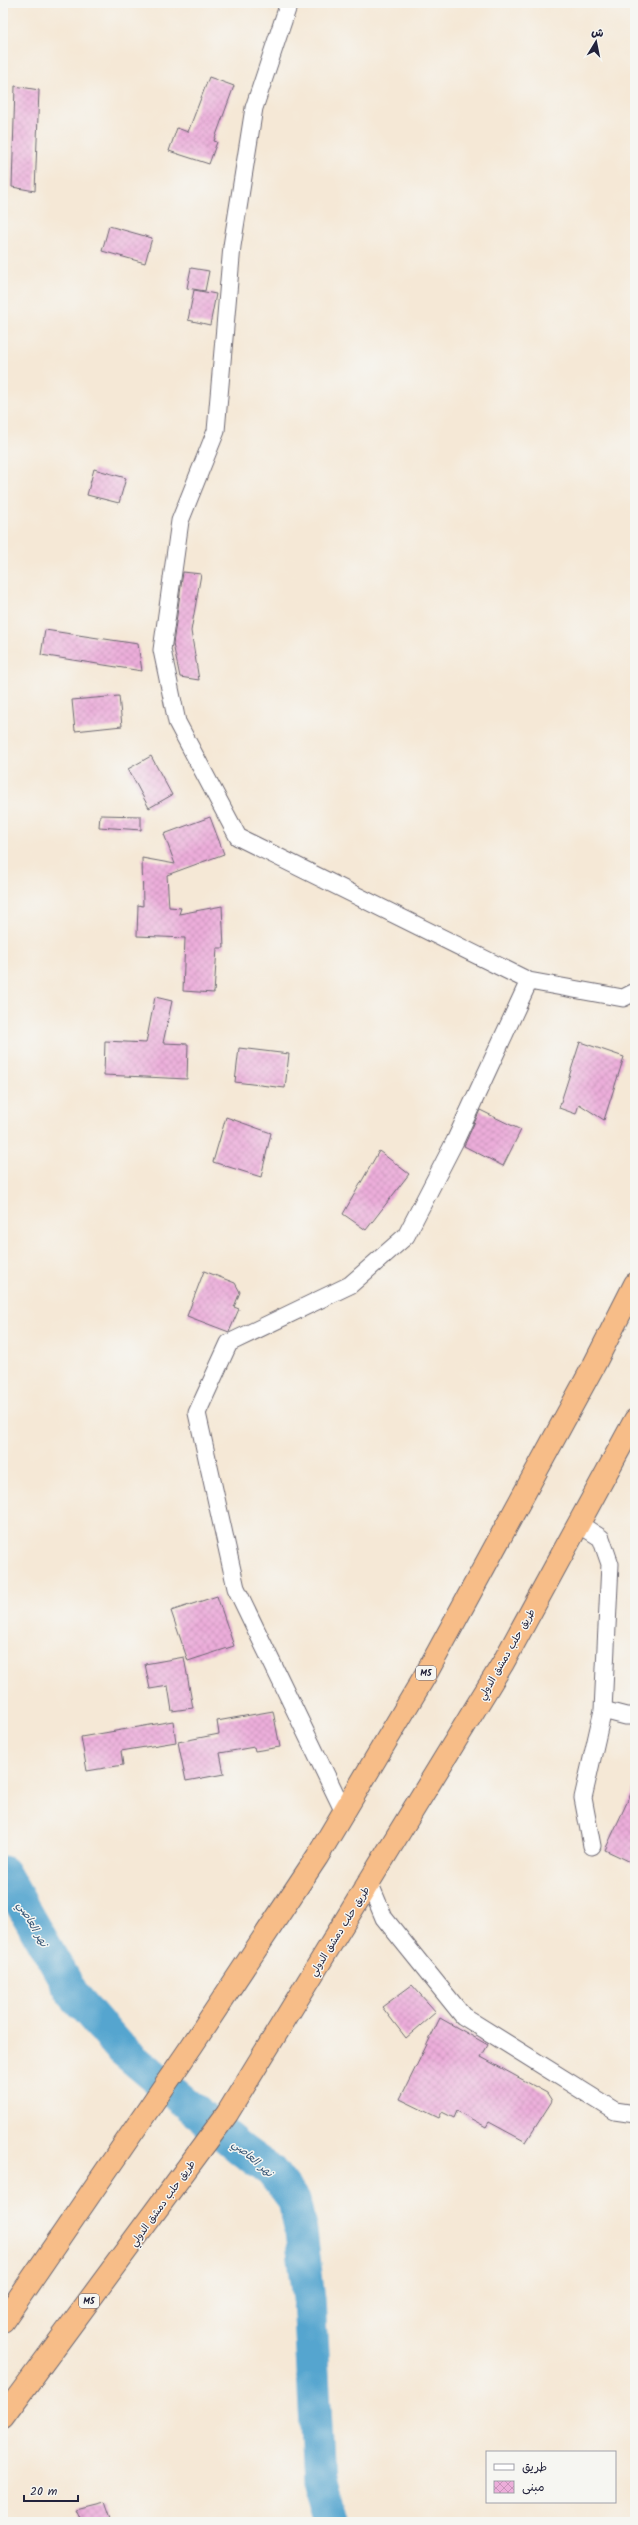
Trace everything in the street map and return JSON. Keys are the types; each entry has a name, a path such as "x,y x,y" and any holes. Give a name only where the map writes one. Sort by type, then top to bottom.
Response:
{"highway":[{"name":"M5","path":"3,2321 191,2047 317,1858 426,1674 590,1372 635,1284"},
{"name":"طريق حلب دمشق الدولي","path":"3,2417 226,2114 503,1663 635,1420"}],"street":[{"path":"286,4 254,108 232,246 216,431 180,521 162,650 177,722 238,837 529,981 623,998 635,992"},
{"path":"344,1812 236,1588 197,1413 229,1343 350,1285 406,1236 454,1141 529,981"},
{"path":"579,1524 601,1538 610,1564 603,1710 583,1798 592,1846"},
{"path":"603,1710 626,1716 635,1716"},
{"path":"369,1882 384,1918 463,2016 615,2111 635,2114"}],"building":[{"path":"209,77 234,86 214,141 217,142 209,164 169,151 177,128 188,132"},
{"path":"15,86 39,90 35,191 12,187"},
{"path":"109,226 152,238 145,263 102,251"},
{"path":"191,268 209,271 205,291 187,288"},
{"path":"194,290 216,294 210,325 188,320"},
{"path":"94,469 126,478 119,503 87,495"},
{"path":"183,572 201,574 191,631 199,680 180,677 173,644"},
{"path":"45,630 138,644 142,671 41,655"},
{"path":"119,696 122,726 75,731 72,700"},
{"path":"151,756 172,795 149,808 128,769"},
{"path":"100,815 141,816 141,830 99,827"},
{"path":"210,817 224,854 167,875 169,907 181,908 179,914 222,906 224,948 217,948 214,993 183,991 185,938 137,936 138,905 143,906 142,858 175,864 164,834"},
{"path":"155,997 172,1001 163,1043 188,1044 187,1079 104,1075 105,1041 146,1043"},
{"path":"580,1042 624,1057 604,1120 579,1104 576,1114 559,1108"},
{"path":"239,1048 289,1054 285,1088 235,1082"},
{"path":"480,1110 521,1130 503,1166 464,1146"},
{"path":"226,1117 271,1133 261,1177 213,1162"},
{"path":"379,1151 409,1174 366,1230 343,1214"},
{"path":"204,1271 235,1283 240,1292 234,1307 239,1309 229,1332 187,1316"},
{"path":"217,1596 234,1646 188,1661 171,1611"},
{"path":"184,1657 193,1708 172,1711 168,1686 150,1689 145,1664"},
{"path":"273,1711 280,1747 255,1751 254,1747 220,1753 224,1774 186,1781 178,1742 219,1734 217,1721"},
{"path":"173,1721 176,1742 121,1751 123,1765 87,1771 81,1737"},
{"path":"635,1785 635,1864 605,1850"},
{"path":"412,1985 436,2012 406,2038 382,2007"},
{"path":"440,2018 488,2045 481,2057 547,2093 552,2101 526,2142 489,2122 486,2127 457,2111 454,2118 442,2112 439,2118 400,2099"},
{"path":"104,2502 111,2522 82,2522 76,2509"}],"waterway":[{"name":"نهر العاصي","path":"3,1872 73,1994 119,2047 243,2151 271,2171 294,2201 301,2232 309,2299 319,2481 330,2522"}]}
